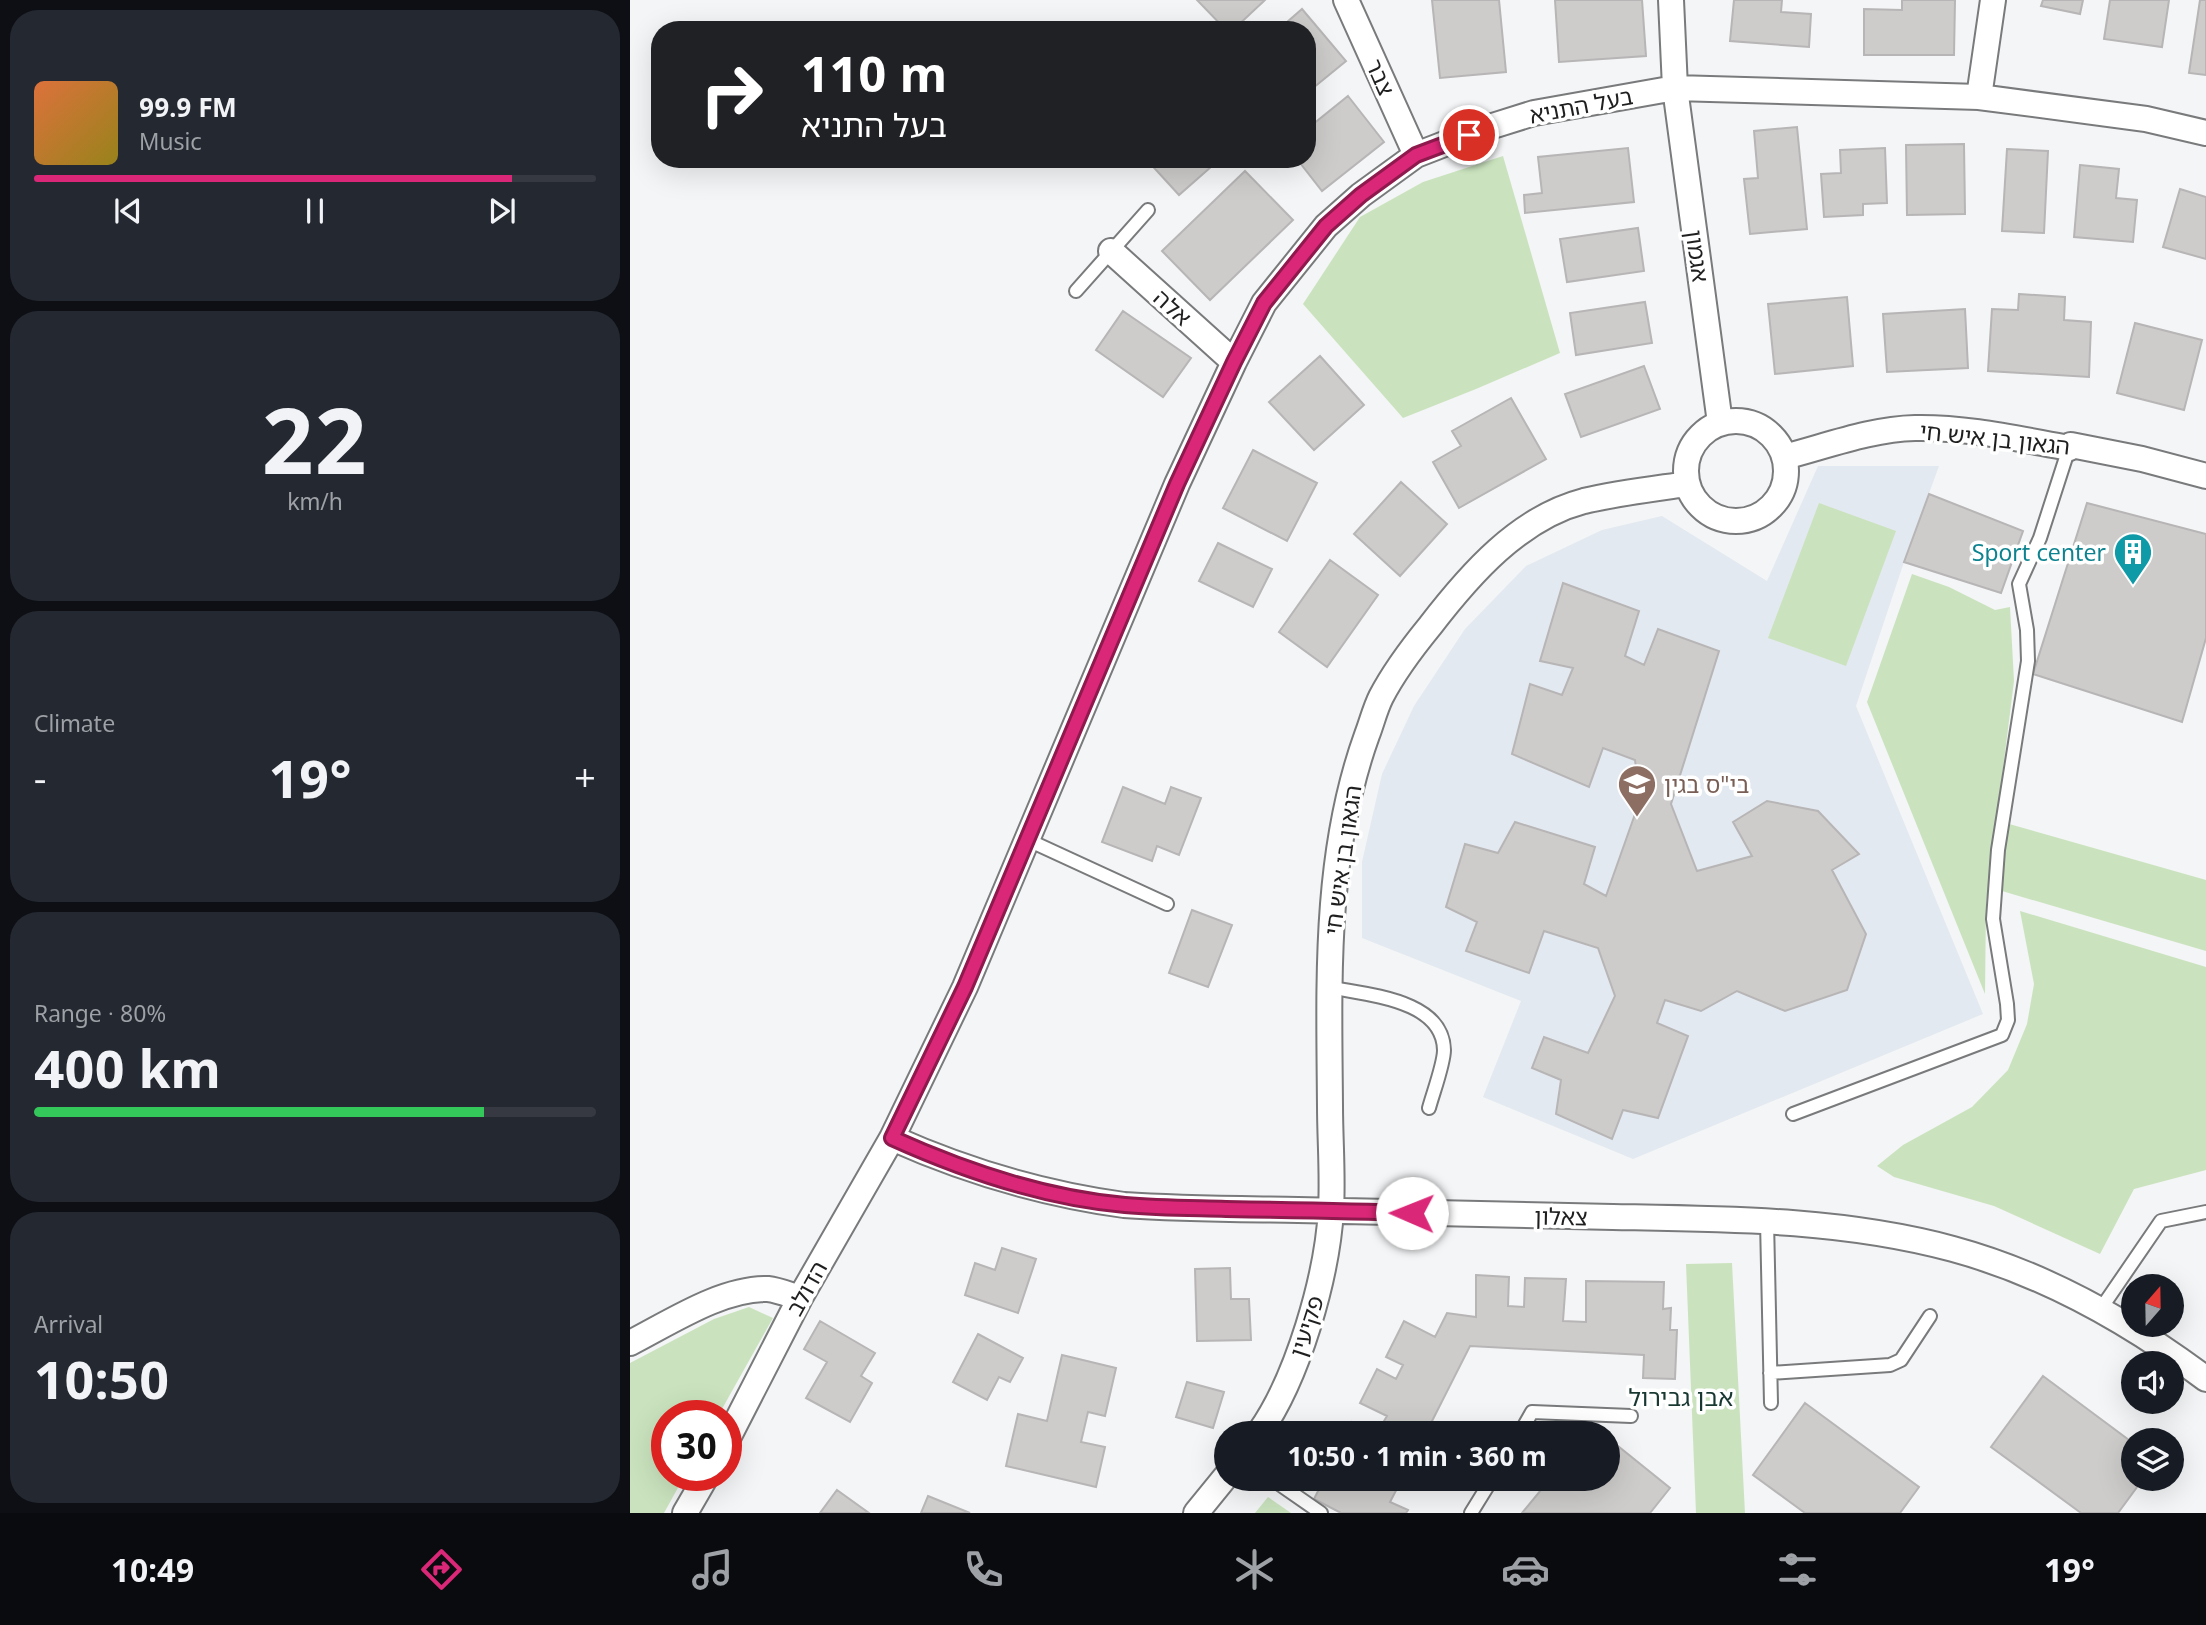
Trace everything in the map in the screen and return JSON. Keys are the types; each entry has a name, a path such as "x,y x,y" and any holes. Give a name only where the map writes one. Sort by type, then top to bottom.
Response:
{"street":[{"name":"צבר","path":"1346,0 1416,155"},
{"name":"אגמון","path":"1671,0 1675,88 1720,423"},
{"path":"1979,97 1993,0"},
{"name":"בעל התניא","path":"892,1138 965,987 1177,484 1234,362 1264,303 1326,226 1361,195 1416,155 1483,129 1534,113 1675,88 1979,97 2146,119 2206,132"},
{"name":"אלה","path":"1111,251 1234,362"},
{"path":"1736,421 1752,424 1766,431 1777,443 1784,457 1786,473 1783,489 1775,502 1763,513 1749,519 1733,521 1718,518 1704,510 1693,499 1687,484 1685,468 1688,454 1696,440 1720,423 1736,421"},
{"name":"הגאון בן איש חי","path":"1784,457 1869,434 1914,428 1968,430 2069,448 2071,445 2142,459 2206,476"},
{"name":"הגאון בן איש חי","path":"1331,1211 1329,987 1335,888 1348,798 1360,754 1380,699 1406,658 1447,604 1508,541 1542,517 1582,502 1687,484"},
{"name":"צאלון","path":"892,1138 994,1177 1044,1191 1097,1201 1152,1207 1766,1221 1844,1227 1901,1237 2004,1265 2053,1285 2147,1338 2206,1379"},
{"name":"הדולב","path":"742,1411 800,1298 892,1138"},
{"name":"פקיעין","path":"1265,1421 1288,1377 1309,1323 1323,1266 1331,1211"},
{"path":"630,1342 740,1291 771,1289 800,1298"},
{"path":"685,1513 698,1491"},
{"path":"1196,1513 1214,1491"}],"lane":[{"path":"1076,291 1148,210"},
{"path":"1793,1114 2002,1035 2008,1020 2007,1004 1993,919 1998,850 2028,661 2027,630 2019,584 2040,538 2069,448"},
{"path":"1028,840 1167,904"},
{"path":"1329,987 1398,1001 1429,1017 1440,1031 1444,1051 1429,1108"},
{"path":"2100,1310 2161,1221 2206,1212"},
{"path":"1766,1221 1772,1403"},
{"path":"1770,1373 1890,1365 1901,1360 1930,1316"},
{"path":"1527,1421 1532,1412 1631,1416"},
{"path":"1289,1491 1321,1513"},
{"path":"1471,1513 1485,1491"}],"shaded area":[{"name":"בי\"ס בגין","path":"1818,466 1939,466 1856,706 1983,1014 1633,1159 1483,1097 1521,1001 1362,938 1362,862 1382,774 1414,706 1465,629 1526,566 1602,530 1662,516 1767,581"}],"green space":[{"path":"1503,156 1560,353 1403,418 1303,304 1360,217 1423,182"},
{"path":"1819,503 1896,531 1846,666 1768,638"},
{"path":"1912,574 1949,587 1995,610 2010,607 2014,681 1986,904 1985,994 1867,702"},
{"path":"2002,822 2206,880 2206,951 2002,891"},
{"path":"2020,911 2206,967 2206,1170 2134,1189 2100,1254 1994,1206 1894,1177 1877,1166 1903,1145 1972,1107 2008,1070 2027,1024 2034,984"},
{"path":"1732,1263 1745,1513 1696,1513 1686,1264"},
{"path":"749,1307 773,1318 727,1400 651,1400 651,1491 676,1491 664,1513 630,1513 630,1363 714,1319"},
{"path":"1268,1497 1291,1513 1255,1513"}],"building":[{"path":"1197,0 1265,0 1243,21 1217,21"},
{"path":"1432,0 1499,0 1506,72 1440,78"},
{"path":"1555,0 1642,0 1646,56 1559,62"},
{"path":"1734,0 1782,0 1781,12 1811,14 1809,47 1730,41"},
{"path":"1902,0 1955,0 1954,55 1864,55 1864,9 1902,10"},
{"path":"2043,0 2083,0 2080,14 2041,6"},
{"path":"2110,0 2169,0 2162,47 2104,39"},
{"path":"2200,0 2206,0 2206,75 2189,73"},
{"path":"1302,9 1312,21 1288,21"},
{"path":"1316,26 1346,61 1316,86"},
{"path":"1348,96 1384,142 1322,191 1304,168 1316,168 1316,122"},
{"path":"1797,127 1807,229 1750,234 1744,179 1758,178 1754,131"},
{"path":"1964,144 1965,214 1907,215 1906,145"},
{"path":"1628,148 1634,202 1525,213 1524,195 1542,193 1538,157"},
{"path":"1885,148 1887,203 1863,204 1863,215 1824,217 1821,174 1841,173 1840,150"},
{"path":"2007,149 2048,151 2044,233 2002,231"},
{"path":"2080,165 2119,169 2116,198 2137,200 2133,242 2074,237"},
{"path":"1154,168 1210,168 1179,195"},
{"path":"1245,171 1293,220 1210,300 1162,251"},
{"path":"2180,189 2206,197 2206,259 2163,247"},
{"path":"1638,228 1644,271 1567,282 1560,239"},
{"path":"2019,294 2065,297 2064,320 2091,322 2089,377 1988,371 1992,309 2018,310"},
{"path":"1847,297 1853,366 1775,374 1768,304"},
{"path":"1645,302 1652,343 1576,355 1570,313"},
{"path":"1965,309 1968,368 1887,372 1883,314"},
{"path":"1123,311 1191,358 1163,397 1096,350"},
{"path":"2135,323 2202,340 2184,410 2117,393"},
{"path":"1320,356 1364,405 1314,450 1269,402"},
{"path":"1644,366 1660,409 1581,437 1565,394"},
{"path":"1511,398 1546,459 1459,508 1433,462 1461,446 1452,431"},
{"path":"1253,450 1317,483 1287,541 1223,508"},
{"path":"1401,482 1447,524 1400,576 1354,534"},
{"path":"1929,494 2023,531 2001,593 1904,562"},
{"name":"Sport center","path":"2087,503 2206,534 2206,638 2182,722 2033,674"},
{"path":"1218,543 1272,569 1253,607 1199,581"},
{"path":"1330,560 1378,595 1327,667 1279,632"},
{"path":"1563,583 1639,611 1625,656 1644,665 1658,629 1719,651 1671,804 1697,871 1752,856 1733,822 1767,801 1818,811 1859,854 1832,870 1866,934 1847,990 1785,1011 1737,991 1701,1011 1665,1000 1657,1023 1688,1036 1658,1118 1623,1110 1612,1139 1556,1114 1561,1080 1532,1068 1544,1037 1588,1053 1615,996 1598,948 1544,931 1529,973 1466,951 1477,922 1446,907 1465,844 1498,853 1515,822 1595,847 1584,884 1606,896 1640,800 1635,760 1603,748 1589,787 1512,754 1530,684 1562,695 1573,668 1540,661"},
{"path":"1123,787 1165,804 1171,787 1201,798 1179,855 1157,846 1152,861 1102,842"},
{"path":"1192,910 1232,925 1208,987 1169,973"},
{"path":"1002,1248 1036,1259 1018,1313 965,1295 975,1263 995,1270"},
{"path":"1230,1268 1231,1299 1249,1299 1251,1340 1197,1341 1195,1269"},
{"path":"1476,1275 1509,1277 1508,1306 1524,1307 1525,1278 1566,1279 1563,1321 1586,1322 1586,1281 1664,1282 1663,1309 1671,1308 1670,1330 1677,1330 1675,1379 1643,1378 1644,1355 1470,1346 1432,1421 1384,1421 1387,1416 1360,1403 1377,1369 1396,1379 1403,1365 1386,1357 1404,1321 1435,1337 1447,1313 1476,1317"},
{"path":"820,1321 875,1353 861,1376 872,1383 850,1422 806,1398 827,1362 804,1349"},
{"path":"978,1334 1023,1358 1010,1382 999,1377 987,1400 953,1382"},
{"path":"1062,1355 1116,1368 1105,1416 1088,1412 1081,1442 1105,1447 1096,1487 1006,1466 1018,1414 1047,1421"},
{"path":"2043,1376 2121,1434 2121,1491 2134,1491 2118,1513 2081,1513 1991,1447"},
{"path":"1187,1382 1224,1392 1213,1428 1176,1417"},
{"path":"1805,1403 1919,1487 1900,1513 1805,1513 1753,1475"},
{"path":"1620,1448 1670,1488 1650,1513 1522,1513 1540,1491 1620,1491"},
{"path":"837,1490 869,1513 820,1513"},
{"path":"1318,1491 1396,1491 1390,1502 1408,1510 1406,1513 1341,1513 1314,1499"},
{"path":"928,1496 970,1513 921,1513"}],"place":[{"name":"Sport center","path":"2133,586"},
{"name":"בי\"ס בגין","path":"1637,818"}],"district":[{"name":"אבן גבירול","path":"1681,1396"}],"route":[{"path":"1412,1213 1124,1205 1071,1197 994,1177 892,1138 965,987 1007,892 1177,484 1264,303 1326,226 1361,195 1416,155 1469,135"}]}
